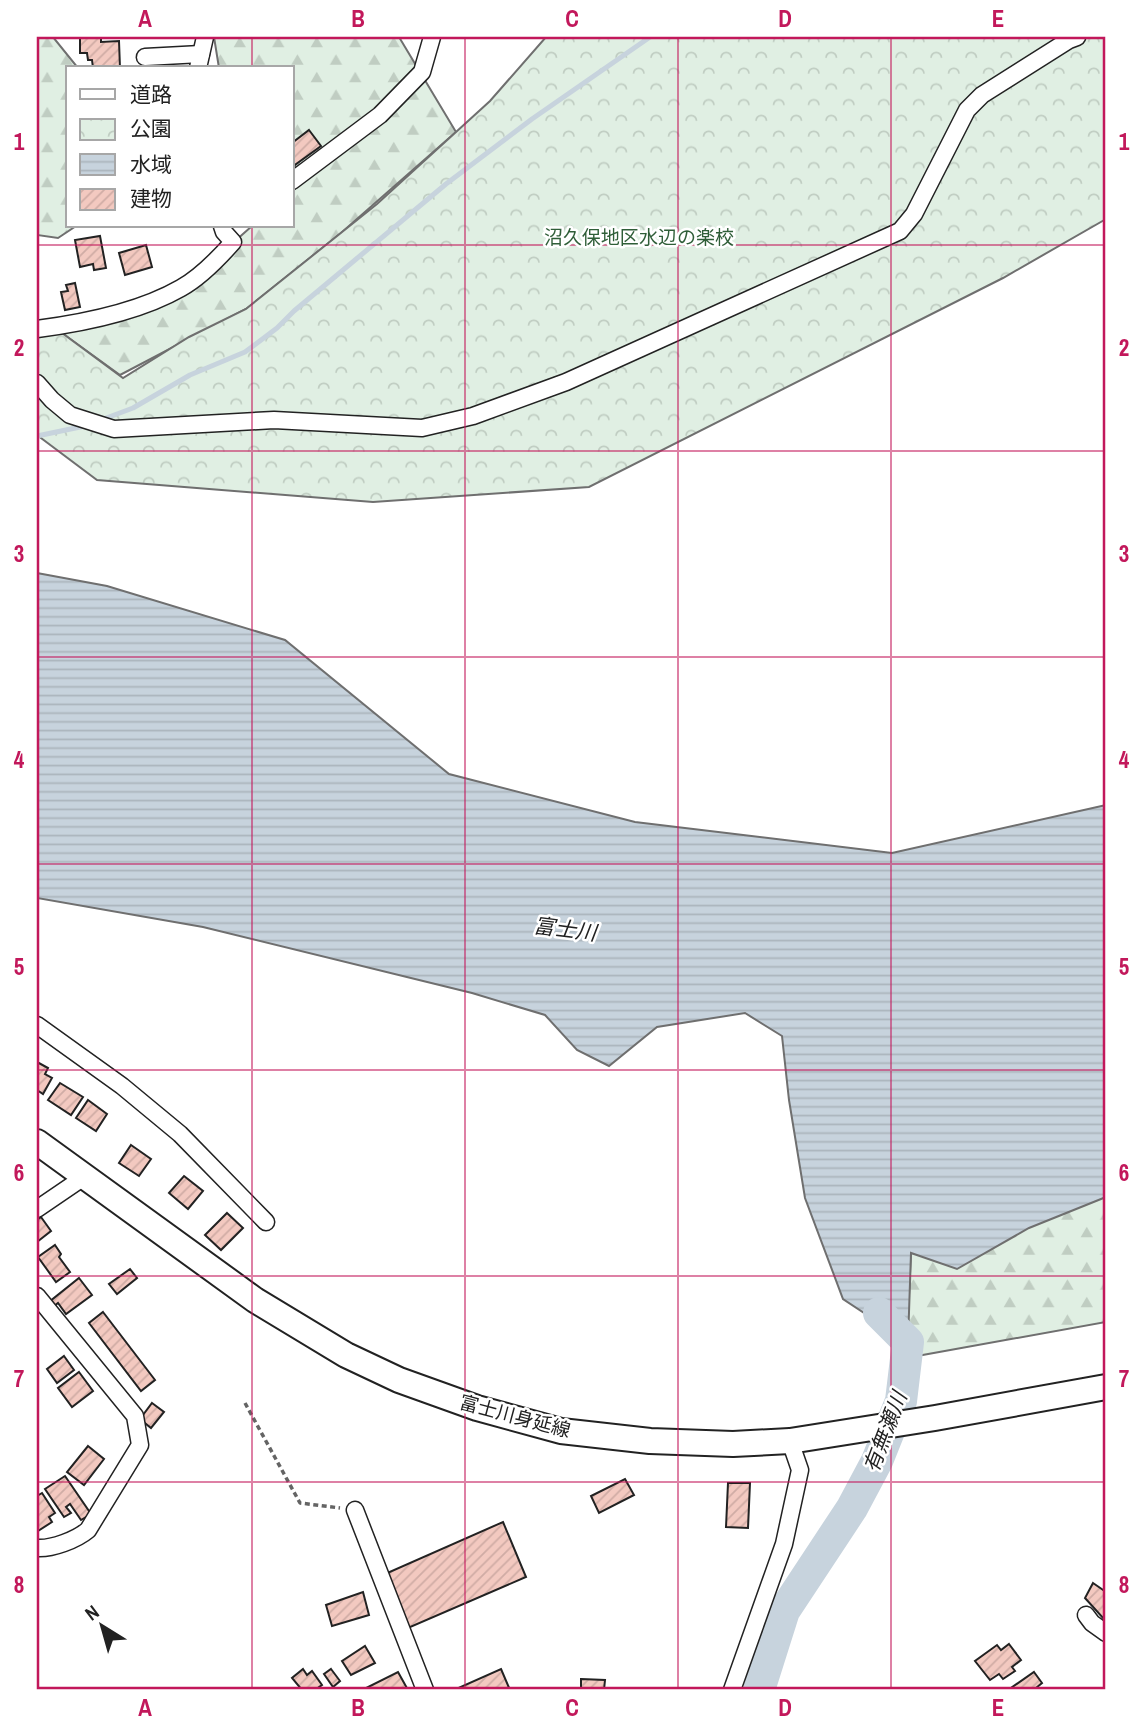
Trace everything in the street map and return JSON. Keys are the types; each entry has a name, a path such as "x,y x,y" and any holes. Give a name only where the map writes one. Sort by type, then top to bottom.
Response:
{"main road":[{"name":"富士川身延線","path":"37,1142 255,1300 346,1355 399,1380 477,1408 561,1431 650,1441 733,1444 793,1440 935,1419 1106,1387"}],"street":[{"path":"145,57 200,61 205,37"},
{"path":"294,180 380,115 414,81 422,72 432,37"},
{"path":"37,383 70,415 114,429 274,420 422,428 473,416 566,382 900,231 915,214 967,110 982,96 1077,37"},
{"path":"37,328 71,324 141,305 182,288 213,264 233,242 226,228"},
{"path":"37,1025 122,1086 180,1135 266,1222"},
{"path":"37,1209 84,1177"},
{"path":"37,1296 135,1416 140,1445 82,1536 37,1548"},
{"path":"732,1690 784,1544 800,1470 793,1440"},
{"path":"355,1510 425,1690"},
{"path":"1086,1615 1106,1633"}],"path":[{"path":"244,1403 300,1503 355,1510"}],"green space":[{"path":"37,37 53,37 76,66 66,66 66,228 73,228 58,238 37,235"},
{"path":"214,37 399,37 456,132 341,233 246,309 120,375 62,333 182,288 250,228 294,228 294,189 305,180 294,165 294,66 219,66"},
{"name":"沼久保地区水辺の楽校","path":"546,37 1106,37 1106,219 1003,278 589,487 373,502 97,480 37,435 37,334 62,333 123,378 189,337 246,309 377,204 490,101"},
{"path":"1106,1195 1106,1322 906,1358 911,1253"}],"water":[{"name":"富士川","path":"37,573 107,586 285,640 449,774 635,822 892,853 1106,805 1106,1197 1029,1228 957,1269 911,1253 908,1342 843,1299 805,1198 782,1036 745,1013 657,1027 609,1066 577,1050 545,1015 472,993 203,927 37,898"}],"building":[{"path":"80,37 101,37 101,42 119,41 120,66 93,66 87,53 80,53"},
{"path":"309,130 321,146 294,166 294,141"},
{"path":"100,236 106,268 94,270 93,264 80,267 75,240"},
{"path":"146,245 152,267 125,275 119,253"},
{"path":"75,283 80,307 65,310 61,292 68,291 66,285"},
{"path":"37,1062 48,1068 45,1074 52,1078 43,1094 37,1090"},
{"path":"60,1083 83,1097 71,1115 48,1100"},
{"path":"88,1100 107,1114 96,1131 76,1118"},
{"path":"131,1145 151,1159 139,1176 119,1163"},
{"path":"184,1176 203,1191 188,1209 169,1193"},
{"path":"227,1213 243,1228 221,1250 205,1235"},
{"path":"41,1217 51,1231 37,1242 37,1220"},
{"path":"55,1245 61,1254 59,1257 70,1272 56,1282 38,1257"},
{"path":"130,1269 137,1278 117,1294 109,1284"},
{"path":"79,1278 92,1295 66,1314 58,1303 53,1307 49,1302"},
{"path":"103,1312 155,1380 141,1391 89,1323"},
{"path":"64,1356 74,1370 57,1383 47,1369"},
{"path":"79,1372 93,1391 72,1407 58,1388"},
{"path":"152,1403 164,1412 151,1428 140,1419"},
{"path":"88,1446 104,1459 84,1485 67,1472"},
{"path":"65,1476 91,1514 81,1520 70,1504 66,1507 71,1513 64,1517 45,1489"},
{"path":"625,1479 634,1495 599,1513 591,1496"},
{"path":"728,1483 750,1483 748,1528 726,1527"},
{"path":"42,1493 55,1513 49,1517 52,1522 38,1531 37,1496"},
{"path":"503,1522 526,1577 408,1628 385,1574"},
{"path":"1093,1583 1106,1592 1106,1614 1103,1618 1085,1598"},
{"path":"363,1592 369,1615 332,1626 326,1605"},
{"path":"1009,1644 1021,1660 1012,1667 1015,1671 1003,1679 999,1674 990,1680 975,1661 997,1645 1001,1650"},
{"path":"365,1646 375,1663 351,1675 342,1661"},
{"path":"303,1669 307,1675 312,1671 322,1685 315,1690 302,1690 292,1678"},
{"path":"331,1669 340,1681 333,1687 324,1674"},
{"path":"501,1669 510,1690 456,1689"},
{"path":"398,1672 408,1690 364,1689"},
{"path":"1034,1672 1042,1683 1037,1690 1008,1690"},
{"path":"581,1679 605,1680 604,1690 581,1690"}],"waterway":[{"path":"101,420 133,408 190,375 245,352 277,328 446,184 532,119 650,37"},
{"path":"37,436 85,426"},
{"name":"有無瀬川","path":"759,1690 784,1611 852,1508 877,1461 901,1401 908,1342 879,1313"}]}
